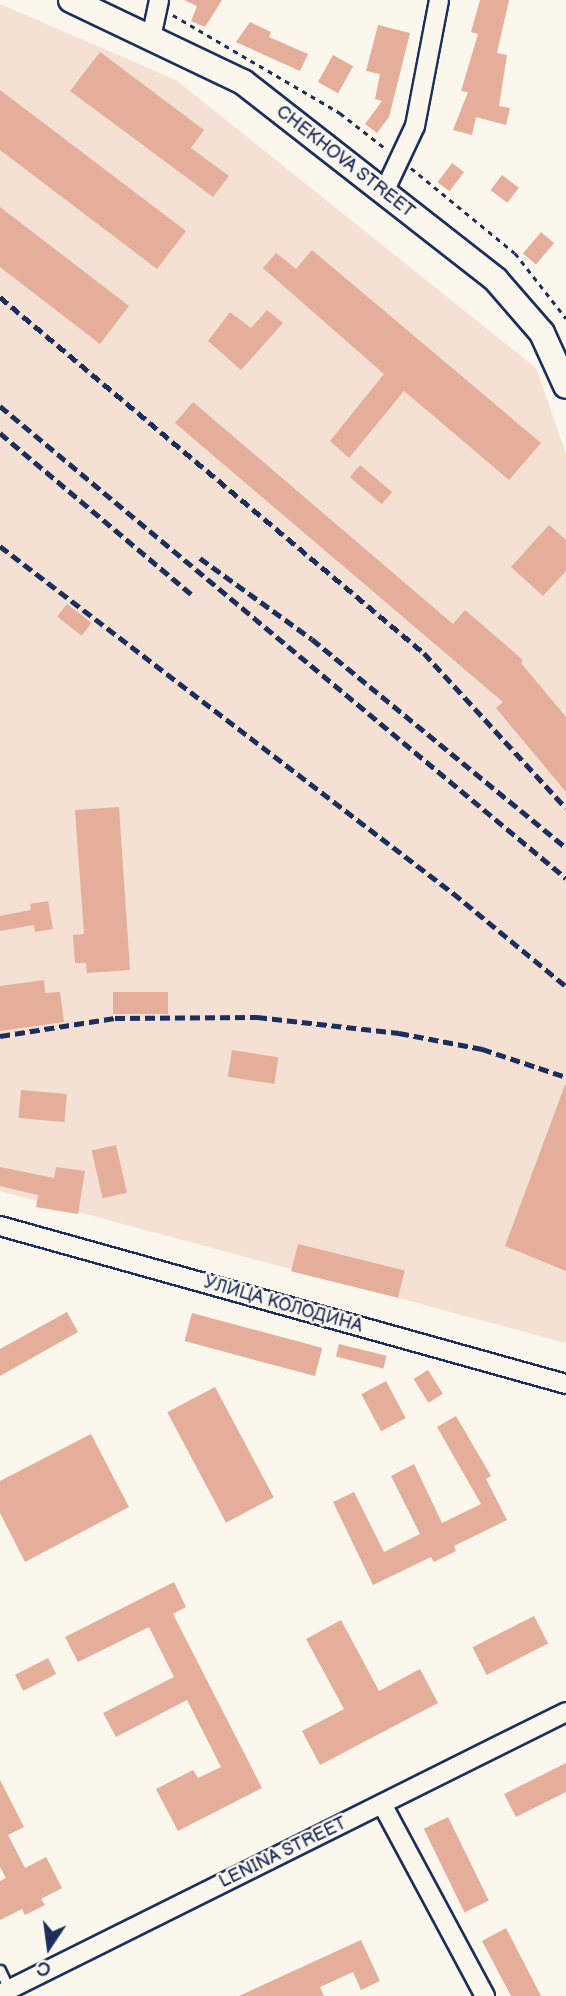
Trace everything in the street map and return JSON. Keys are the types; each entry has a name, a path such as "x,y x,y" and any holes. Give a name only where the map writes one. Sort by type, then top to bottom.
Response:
{"main road":[{"name":"CHEKHOVA STREET","path":"71,0 243,82 496,280 526,310 542,333 566,386"}],"street":[{"path":"384,192 402,161 415,126 439,0"},
{"path":"151,38 158,3"},
{"name":"УЛИЦА КОЛОДИНА","path":"0,1226 566,1384"},
{"name":"LENINA STREET","path":"7,1993 566,1712"},
{"path":"382,1804 485,1996"}],"lane":[{"path":"0,1970 7,1993"}],"path":[{"path":"158,3 340,113 515,253 566,318"}],"shaded area":[{"path":"0,4 176,80 536,368 566,454 566,1343 0,1191"}],"building":[{"path":"184,0 222,0 205,27 191,21 197,6"},
{"path":"480,0 509,0 497,53 507,55 499,106 510,108 506,125 476,117 472,135 453,130 468,92 461,91 478,34 471,32"},
{"path":"250,22 271,32 269,37 308,54 300,71 236,42"},
{"path":"378,25 410,33 389,117 377,133 365,124 382,101 375,99 380,74 366,71"},
{"path":"100,52 204,130 191,148 229,176 213,197 70,91"},
{"path":"333,55 353,66 338,93 318,82"},
{"path":"0,90 186,231 157,269 0,150"},
{"path":"452,163 464,172 450,191 438,182"},
{"path":"502,175 519,188 507,203 491,190"},
{"path":"0,207 129,306 100,344 0,267"},
{"path":"541,232 554,243 536,264 523,253"},
{"path":"312,250 541,443 509,480 404,391 349,458 330,441 384,374 263,268 276,253 296,269"},
{"path":"267,310 283,323 241,370 208,341 230,312 251,328"},
{"path":"193,402 453,624 465,610 523,660 521,663 566,717 566,792 496,708 503,702 175,423"},
{"path":"360,465 392,492 382,504 350,477"},
{"path":"549,525 566,540 566,571 543,596 511,567"},
{"path":"67,604 91,623 82,636 57,617"},
{"path":"119,807 130,970 87,973 86,963 75,963 73,935 84,934 75,810"},
{"path":"48,901 53,929 35,932 34,925 0,931 0,916 31,910 30,904"},
{"path":"44,980 45,993 60,992 64,1022 0,1031 0,986"},
{"path":"113,992 168,992 168,1014 113,1014"},
{"path":"232,1050 278,1057 274,1084 228,1077"},
{"path":"566,1085 566,1271 505,1246"},
{"path":"21,1090 67,1094 64,1122 19,1118"},
{"path":"116,1145 127,1193 103,1198 92,1151"},
{"path":"0,1167 54,1178 56,1167 85,1171 78,1214 36,1207 38,1195 0,1186"},
{"path":"298,1244 405,1271 398,1298 291,1271"},
{"path":"67,1312 78,1332 0,1376 0,1349"},
{"path":"192,1313 322,1348 315,1376 184,1341"},
{"path":"339,1344 387,1356 383,1368 336,1357"},
{"path":"428,1370 443,1394 428,1403 414,1379"},
{"path":"386,1381 406,1418 381,1431 361,1394"},
{"path":"215,1387 274,1497 226,1523 167,1412"},
{"path":"456,1416 491,1476 486,1479 507,1520 454,1546 456,1551 434,1562 431,1557 373,1585 333,1502 354,1492 384,1552 420,1534 391,1476 414,1464 442,1523 481,1504 437,1427"},
{"path":"91,1434 129,1507 25,1562 0,1513 0,1481"},
{"path":"174,1582 186,1607 173,1614 262,1788 178,1831 156,1789 193,1770 198,1778 221,1767 187,1700 116,1737 103,1713 174,1677 149,1627 78,1662 65,1637"},
{"path":"534,1616 548,1644 487,1675 473,1647"},
{"path":"341,1620 379,1691 420,1669 438,1703 320,1765 302,1731 344,1709 306,1639"},
{"path":"48,1658 56,1674 23,1691 15,1675"},
{"path":"566,1763 566,1792 516,1817 504,1794"},
{"path":"0,1780 24,1827 8,1835 25,1868 46,1857 62,1888 41,1899 45,1905 25,1915 22,1909 0,1920 0,1881 6,1878 0,1867"},
{"path":"448,1817 489,1901 465,1912 424,1829"},
{"path":"506,1928 541,1996 511,1996 482,1941"},
{"path":"361,1940 380,1981 361,1990 353,1972 320,1987 324,1996 239,1996"}],"railway":[{"path":"0,297 424,653 566,808"},
{"path":"0,406 566,878"},
{"path":"0,433 191,594"},
{"path":"0,546 453,893 566,986"},
{"path":"200,558 312,639 566,848"},
{"path":"0,1036 115,1018 257,1017 399,1033 482,1049 566,1077"}]}
